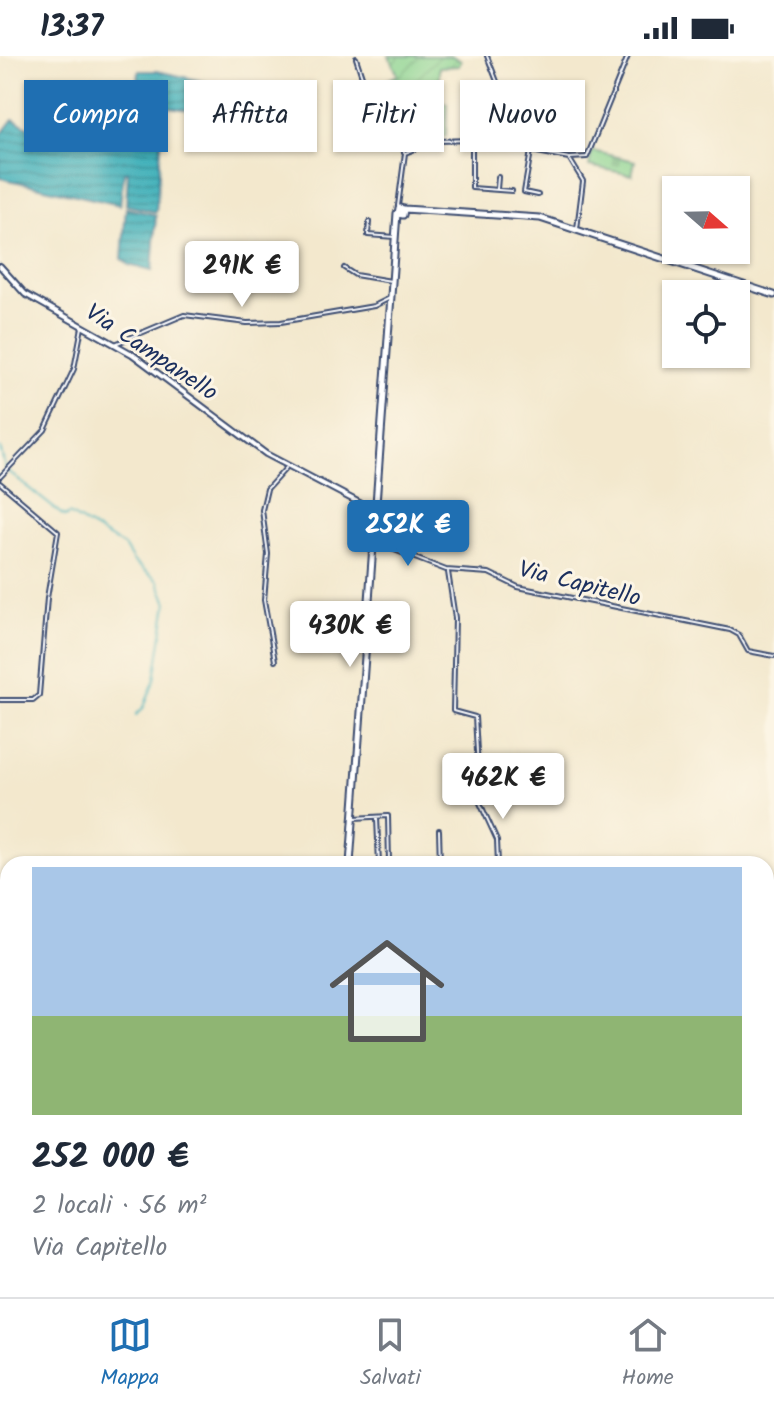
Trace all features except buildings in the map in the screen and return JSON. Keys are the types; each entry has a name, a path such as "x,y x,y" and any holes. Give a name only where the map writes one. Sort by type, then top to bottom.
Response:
{"main road":[{"path":"351,856 392,281 402,210 523,215 774,295"}],"street":[{"path":"487,56 496,80"},
{"path":"540,152 569,158 587,157 628,56"},
{"path":"356,58 380,132 400,141 405,153 402,210"},
{"path":"405,153 437,141 460,140"},
{"path":"473,152 472,188 512,191"},
{"path":"531,152 524,192 538,195"},
{"path":"569,158 583,181 577,230"},
{"path":"496,191 498,177"},
{"path":"369,222 368,235 396,237"},
{"name":"Via Campanello","path":"0,266 25,294 115,344 287,467 375,511"},
{"path":"344,268 355,275 392,281"},
{"path":"115,344 184,315 247,323 281,322 374,306 391,298"},
{"path":"0,477 49,424 74,369 83,326"},
{"path":"275,661 264,600 268,554 262,510 267,489 287,467"},
{"path":"0,483 58,532 47,598 39,695 33,700 0,700"},
{"name":"Via Capitello","path":"373,542 448,571 489,573 518,587 730,630 739,635 748,651 774,656"},
{"path":"448,571 455,618 453,711 475,717 479,790 497,840 498,856"},
{"path":"354,818 388,816 389,856"},
{"path":"376,817 378,856"},
{"path":"439,830 440,856"}],"green space":[{"path":"389,56 452,56 461,61 459,66 439,67 439,80 388,80 398,75"},
{"path":"444,103 447,104 444,137"},
{"path":"592,151 635,161 632,175 589,166"}],"water":[{"path":"139,71 157,71 198,80 184,80 184,109 168,107 168,80 138,80"},
{"path":"13,119 24,125 24,152 161,152 156,212 126,205 128,172 124,172 120,205 0,178 0,136"},
{"path":"126,208 156,215 152,271 129,265 122,259"}],"waterway":[{"path":"0,448 6,470 65,517 69,514 124,546 134,562 158,581 167,603 155,679 144,707 136,715"}]}
